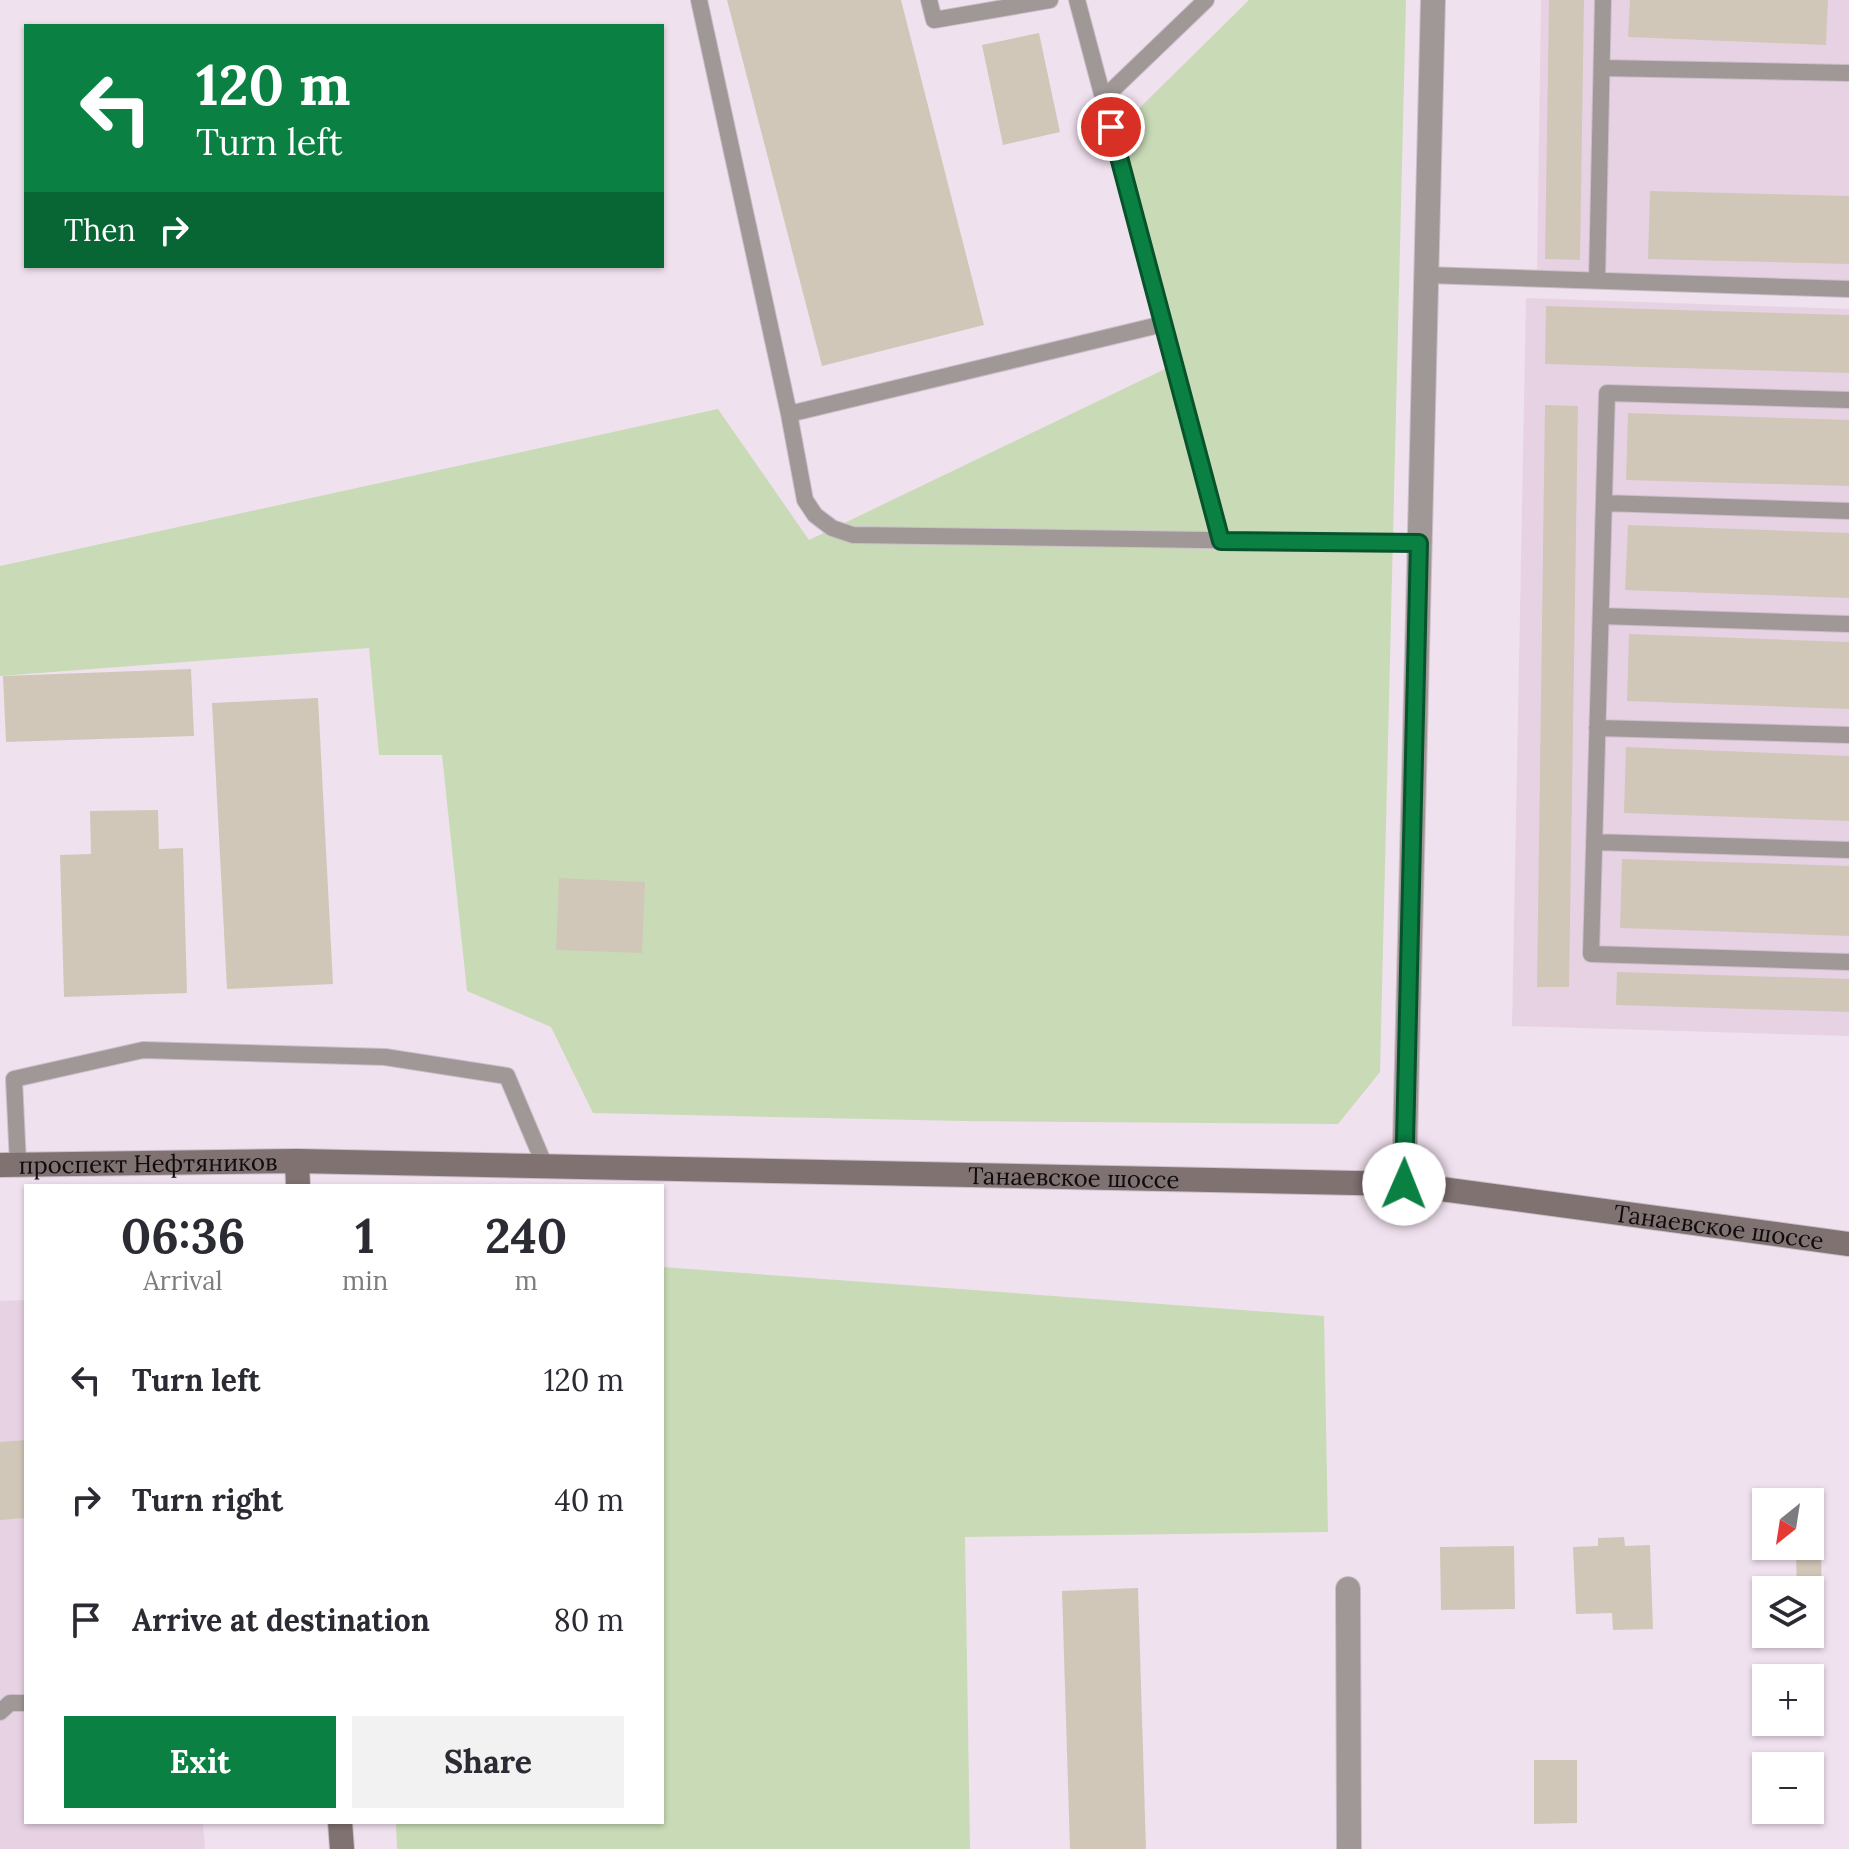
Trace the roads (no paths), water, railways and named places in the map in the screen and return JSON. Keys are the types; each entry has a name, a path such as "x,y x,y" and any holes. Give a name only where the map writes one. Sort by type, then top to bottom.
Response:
{"street":[{"path":"1404,1184 1433,0"},
{"path":"297,1161 298,1184"},
{"name":"Танаевское шоссе","path":"297,1161 1404,1184 1849,1244"},
{"name":"проспект Нефтяников","path":"9,1164 297,1161"},
{"path":"1348,1589 1349,1849"},
{"path":"340,1824 342,1849"}],"lane":[{"path":"699,0 805,500 815,515 832,528 853,535 1419,543"},
{"path":"929,0 934,20 1050,0"},
{"path":"1077,0 1221,541"},
{"path":"1104,98 1206,0"},
{"path":"1597,280 1603,0"},
{"path":"1602,68 1849,73"},
{"path":"1426,275 1849,289"},
{"path":"789,414 1163,324"},
{"path":"1849,400 1607,393 1591,954 1849,962"},
{"path":"1604,503 1849,511"},
{"path":"1601,616 1849,624"},
{"path":"1597,728 1849,735"},
{"path":"1594,842 1849,850"},
{"path":"9,1164 14,1079 143,1050 385,1057 507,1076 545,1166"},
{"path":"0,1712 10,1703 24,1703"}]}
